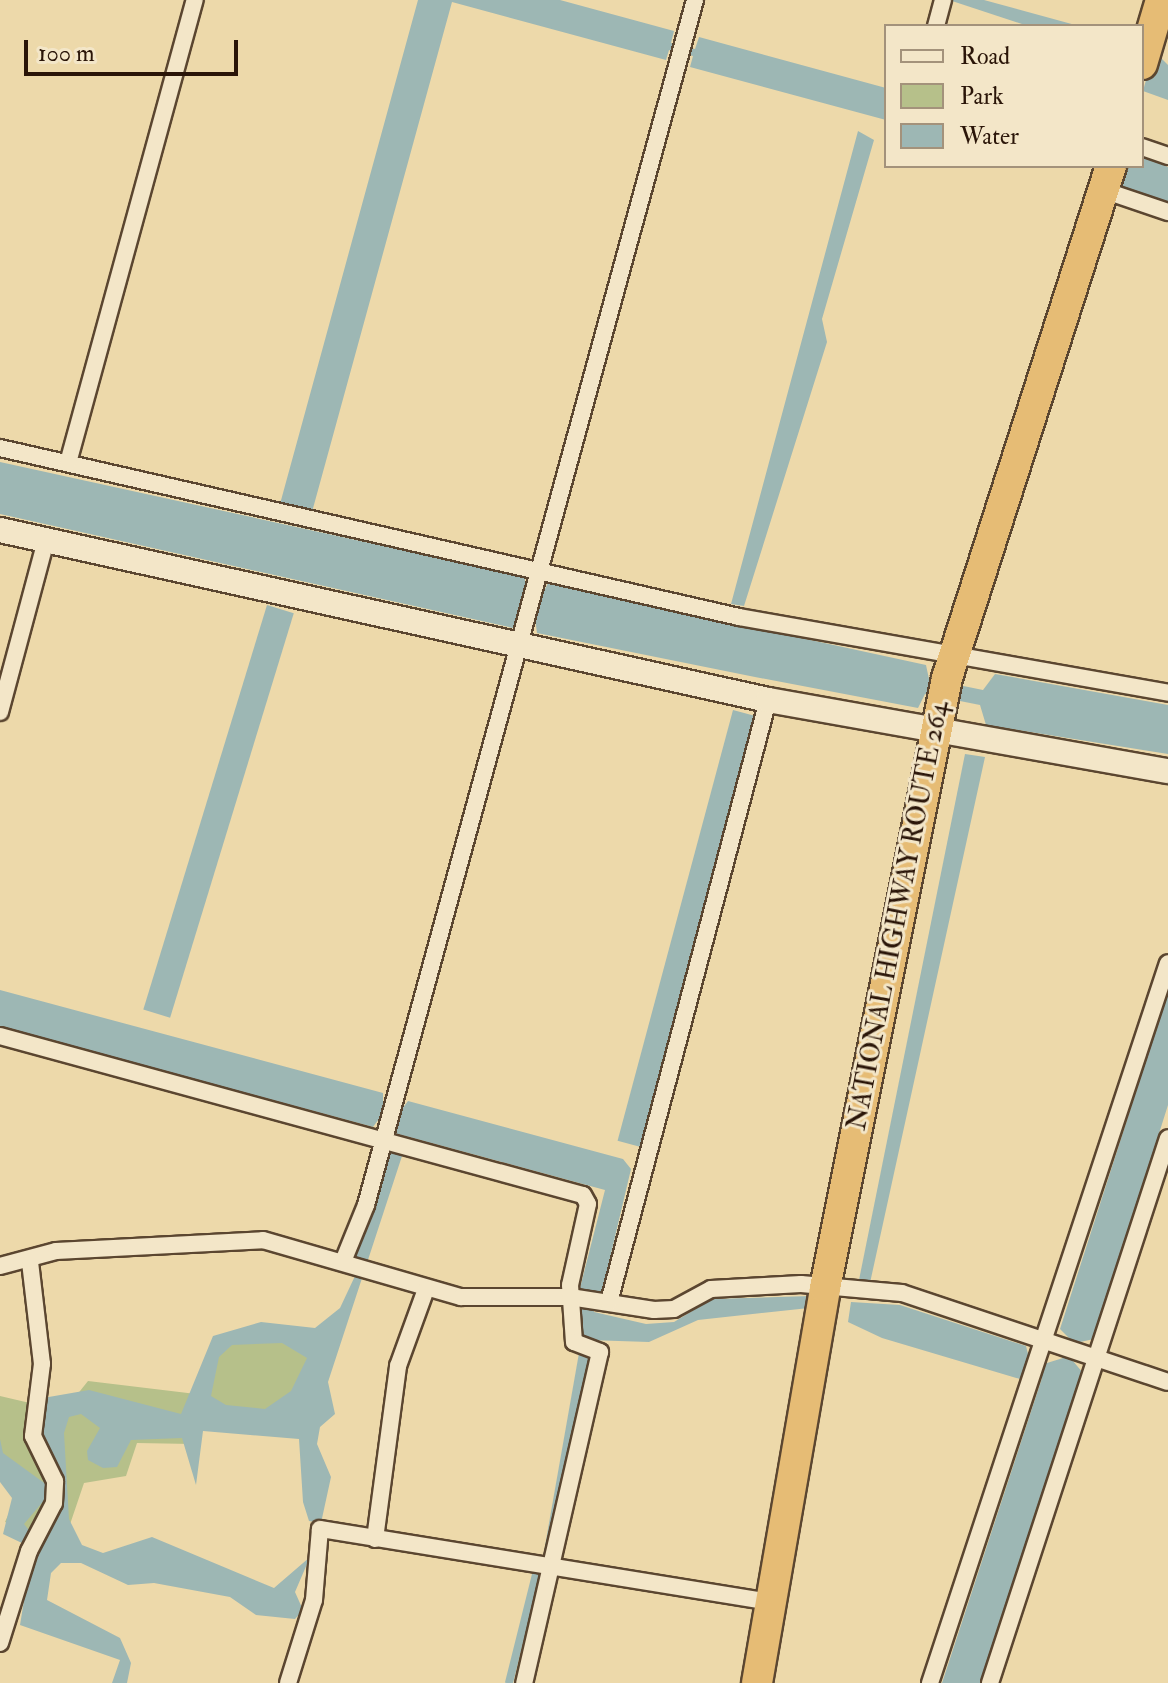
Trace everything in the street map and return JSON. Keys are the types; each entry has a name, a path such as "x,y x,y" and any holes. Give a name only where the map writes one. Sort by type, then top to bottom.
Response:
{"highway":[{"path":"1144,57 1161,0"},
{"name":"NATIONAL HIGHWAY ROUTE 264","path":"757,1683 825,1288 944,693 1107,178"}],"street":[{"path":"68,463 195,0"},
{"path":"355,1266 382,1139 695,0"},
{"path":"937,24 943,0"},
{"path":"1144,148 1168,156"},
{"path":"1107,178 1168,212"},
{"path":"0,448 538,568 739,617 1168,771"},
{"path":"0,530 768,700 944,693 1168,693"},
{"path":"0,712 46,540"},
{"path":"524,1683 600,1352 574,1342 768,700"},
{"path":"930,1683 1168,963"},
{"path":"0,1036 583,1195 588,1204 588,1300"},
{"path":"990,1683 1168,1138"},
{"path":"0,1266 30,1262 56,1251 263,1240 426,1289 489,1299 588,1300 674,1309 711,1289 825,1288 902,1293 1168,1382"},
{"path":"0,1643 32,1545 54,1503 55,1481 33,1436 42,1364 30,1262"},
{"path":"375,1539 398,1366 426,1289"},
{"path":"288,1683 314,1600 320,1529 771,1602"}],"green space":[{"path":"335,1337 312,1433 198,1424 192,1444 137,1443 126,1476 84,1483 64,1542 5,1522 24,1480 0,1472 0,1396 64,1411 88,1381 196,1394 224,1340"}],"water":[{"path":"418,0 560,0 674,31 671,43 695,49 699,37 884,87 884,119 690,67 693,56 669,50 666,60 452,2 312,512 280,504"},
{"path":"949,0 984,0 1072,24 1022,24"},
{"path":"1154,51 1168,65 1168,100 1144,91"},
{"path":"858,131 874,140 822,319 827,342 744,606 731,604"},
{"path":"1144,158 1168,167 1168,207 1121,187 1100,168 1144,168"},
{"path":"0,462 525,577 525,593 541,597 548,583 926,665 929,679 983,690 995,674 1168,705 1168,754 986,725 980,705 925,694 918,708 755,677 537,633 535,618 521,613 513,628 0,514"},
{"path":"267,605 294,613 170,1018 143,1010"},
{"path":"733,710 756,716 641,1147 618,1141"},
{"path":"965,754 985,757 870,1283 858,1285"},
{"path":"0,990 383,1093 383,1108 399,1113 408,1101 623,1159 631,1169 602,1292 590,1292 594,1312 646,1324 674,1322 712,1299 811,1296 809,1308 698,1320 649,1342 588,1340 580,1336 580,1288 605,1190 394,1133 397,1120 381,1116 373,1127 0,1027"},
{"path":"1168,992 1168,1105 1094,1339 1080,1342 1073,1361 1083,1373 981,1683 942,1683 1042,1378 1026,1371 1020,1379 882,1338 848,1322 851,1302 900,1305 1026,1346 1029,1358 1047,1363 1063,1358 1069,1338 1060,1329"},
{"path":"390,1149 403,1153 328,1382 335,1414 320,1427 317,1444 331,1477 321,1523 309,1521 303,1502 299,1439 203,1431 196,1485 182,1438 131,1440 117,1467 103,1468 88,1460 87,1451 100,1428 81,1414 69,1417 64,1433 69,1519 82,1545 103,1553 152,1537 274,1588 310,1557 295,1592 303,1610 295,1619 256,1615 230,1597 154,1583 128,1585 81,1563 61,1563 51,1573 47,1600 120,1638 131,1663 127,1683 112,1683 120,1660 20,1625 28,1576 24,1544 3,1534 12,1498 0,1482 0,1439 3,1453 47,1485 46,1498 24,1524 39,1543 64,1493 40,1439 43,1398 89,1390 181,1414 213,1336 261,1322 315,1328 340,1308 355,1276 354,1255","holes":["282,1343 307,1358 291,1391 265,1409 226,1405 211,1396 219,1357 232,1345"]},
{"path":"579,1353 590,1355 554,1557 543,1555"},
{"path":"533,1570 541,1572 513,1683 505,1683"}]}
